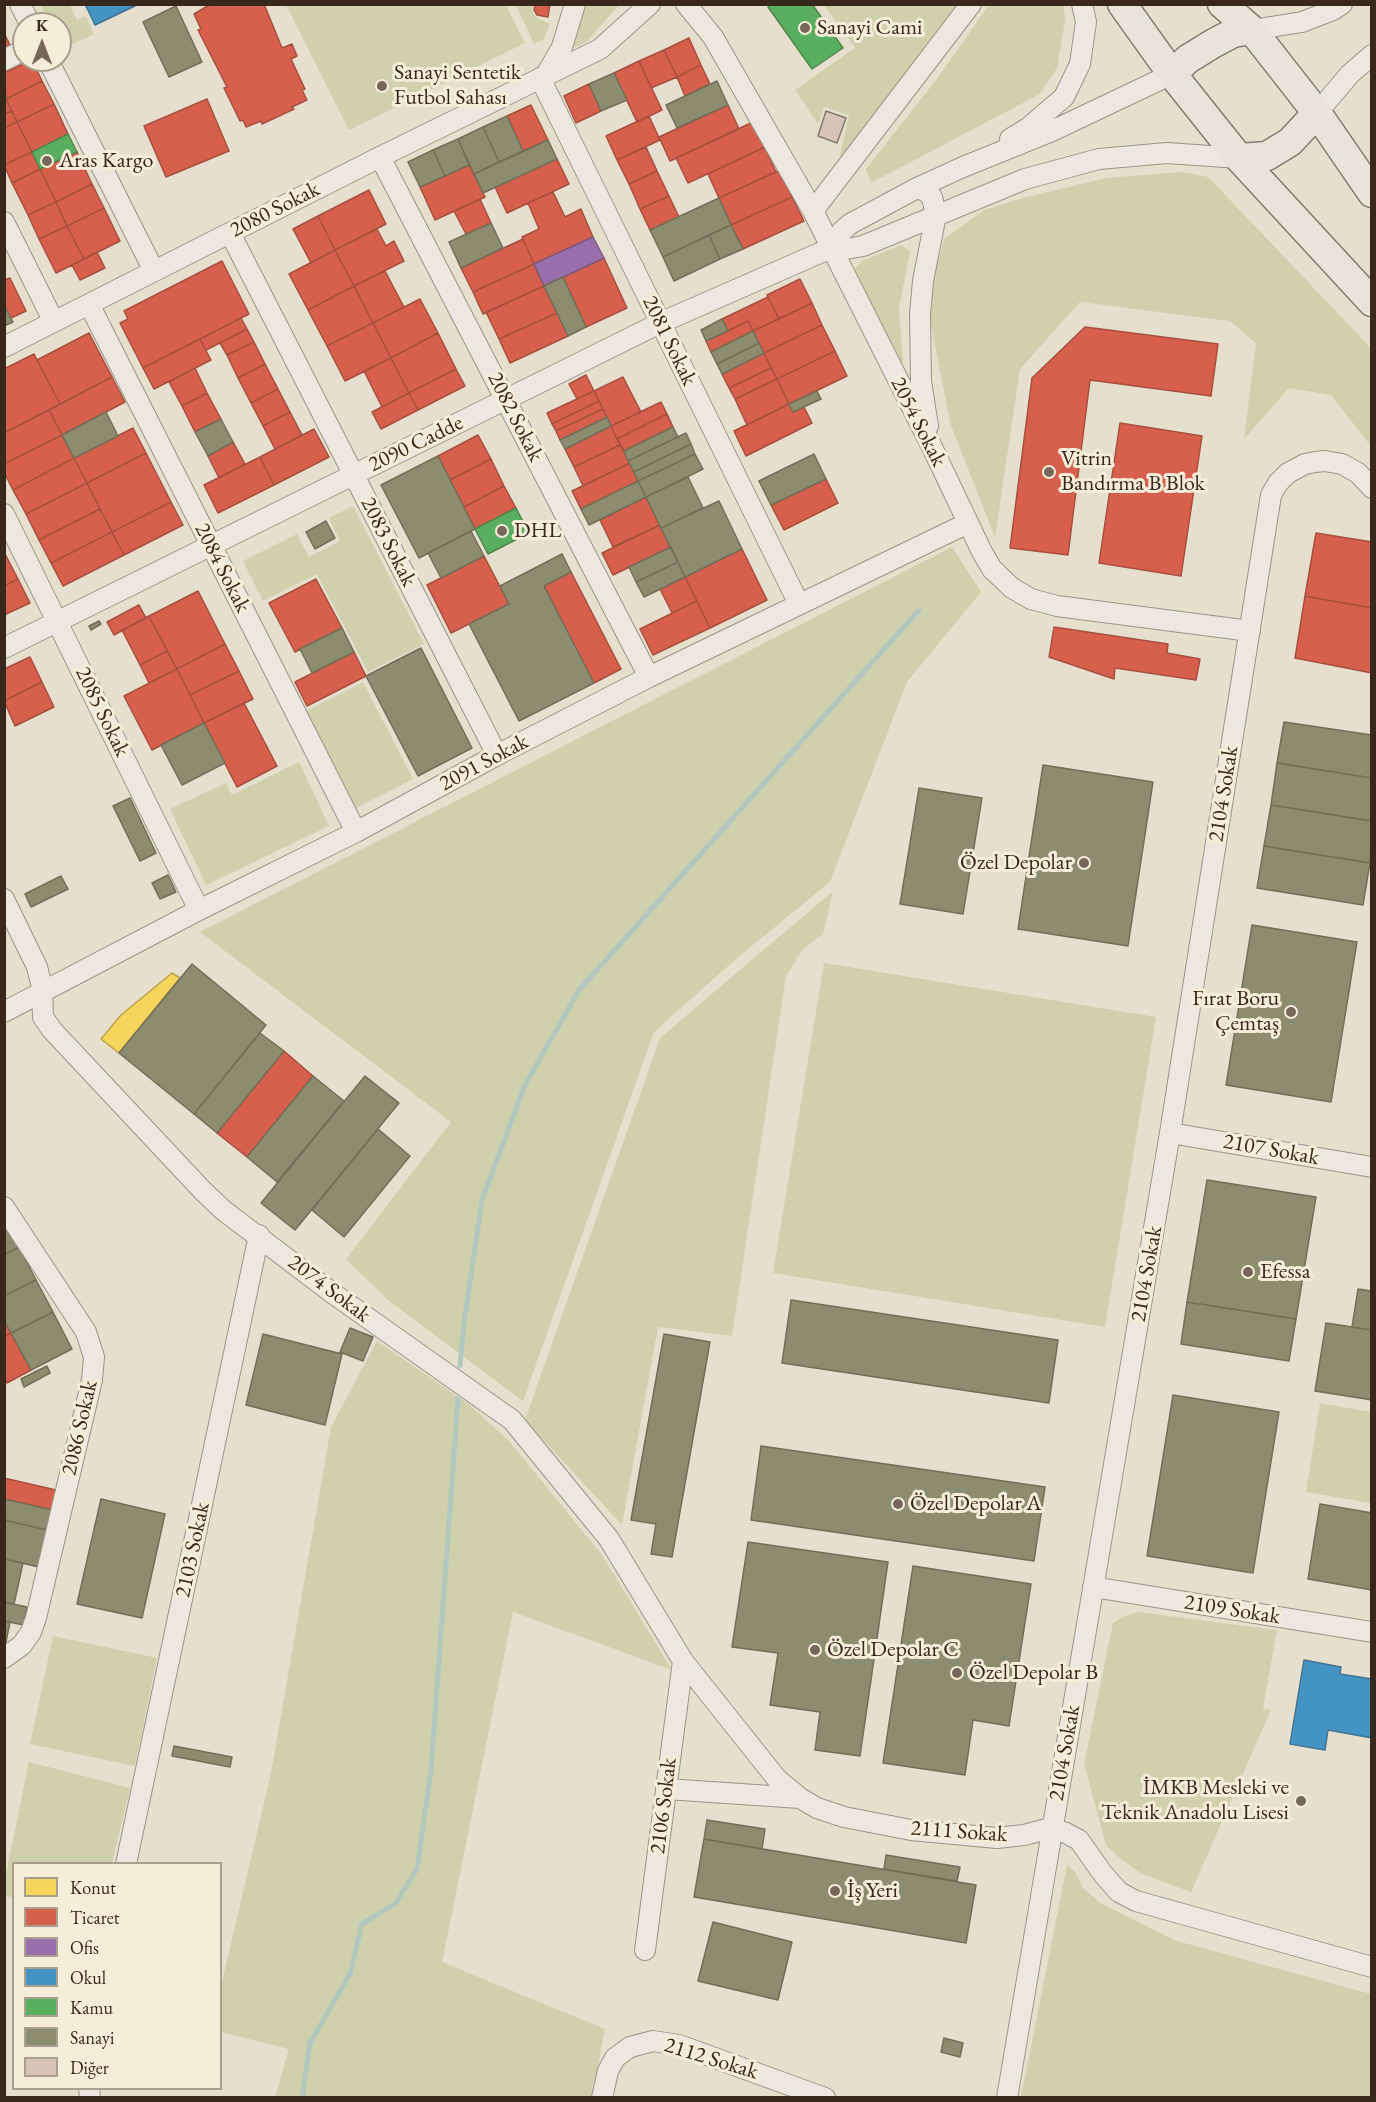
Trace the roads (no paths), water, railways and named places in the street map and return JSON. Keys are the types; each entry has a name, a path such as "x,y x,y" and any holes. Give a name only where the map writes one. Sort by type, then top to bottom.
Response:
{"highway":[{"path":"1122,4 1172,74 1239,158 1371,302"},
{"path":"1222,4 1252,30 1317,113 1371,193"},
{"path":"1172,74 1214,43 1233,33 1252,30"},
{"path":"1239,158 1267,156 1290,142 1317,113"}],"street":[{"path":"543,77 562,47 575,4"},
{"name":"2080 Sokak","path":"4,346 600,49 650,4"},
{"name":"2054 Sokak","path":"686,4 713,37 813,211 992,569 1012,588 1031,599 1057,606 1250,631"},
{"name":"2054 Sokak","path":"703,4 713,37"},
{"path":"813,211 970,4"},
{"path":"963,167 1028,128 1064,96 1080,64 1086,22 1082,4"},
{"path":"1252,30 1302,22 1342,4"},
{"path":"1317,113 1350,74 1371,55"},
{"path":"54,72 154,271"},
{"path":"963,167 1052,131 1172,74"},
{"name":"2081 Sokak","path":"543,77 660,323 799,604"},
{"name":"2090 Cadde","path":"4,648 660,323 831,248 846,249 863,246 1025,179 1099,159 1167,153 1239,158"},
{"name":"2082 Sokak","path":"380,157 649,677"},
{"name":"2090 Cadde","path":"831,248 842,231 850,224 917,188 963,167"},
{"path":"917,188 926,191 932,197 936,215 923,281 920,314 921,381 932,447"},
{"path":"4,222 54,322"},
{"name":"2083 Sokak","path":"230,233 497,755"},
{"name":"2084 Sokak","path":"89,304 356,832"},
{"name":"2104 Sokak","path":"1007,2097 1170,1133 1271,495 1288,473 1305,464 1325,461 1342,464 1358,473 1371,488"},
{"name":"2085 Sokak","path":"4,514 199,910"},
{"name":"2091 Sokak","path":"4,1012 199,910 356,832 497,755 649,677 968,523"},
{"name":"2074 Sokak","path":"4,899 32,955 41,980 43,1017 52,1030 223,1210 259,1235 331,1292 512,1420 609,1539 683,1661"},
{"name":"2107 Sokak","path":"1170,1133 1371,1167"},
{"name":"2086 Sokak","path":"4,1208 86,1332 94,1357 92,1380 36,1618 31,1632 22,1645 4,1658"},
{"name":"2103 Sokak","path":"126,1862 259,1235"},
{"name":"2109 Sokak","path":"1094,1587 1371,1632"},
{"name":"2106 Sokak","path":"645,1950 683,1661"},
{"name":"2111 Sokak","path":"683,1661 777,1779 800,1798 817,1808 844,1817 911,1830 997,1838 1024,1835 1042,1829 1052,1830"},
{"path":"666,1789 800,1798"},
{"path":"1052,1830 1064,1832 1079,1840 1114,1886 1136,1901 1371,1967"},
{"name":"2112 Sokak","path":"602,2097 608,2071 615,2058 630,2046 653,2041 679,2045 825,2097"}],"waterway":[{"path":"460,1366 482,1200 525,1085 579,990 919,610"},
{"path":"302,2098 310,2043 350,1974 362,1924 396,1903 417,1869 431,1770 458,1399"}],"place":[{"name":"Sanayi Cami","path":"805,28"},
{"name":"Sanayi Sentetik Futbol Sahası","path":"382,86"},
{"name":"Aras Kargo","path":"47,161"},
{"name":"Vitrin Bandırma B Blok","path":"1049,472"},
{"name":"DHL","path":"502,531"},
{"name":"Özel Depolar","path":"1084,863"},
{"name":"Fırat Boru Çemtaş","path":"1291,1012"},
{"name":"Efessa","path":"1248,1272"},
{"name":"Özel Depolar A","path":"898,1504"},
{"name":"Özel Depolar C","path":"815,1650"},
{"name":"Özel Depolar B","path":"957,1673"},
{"name":"İMKB Mesleki ve Teknik Anadolu Lisesi","path":"1301,1801"},
{"name":"İş Yeri","path":"835,1891"}]}
